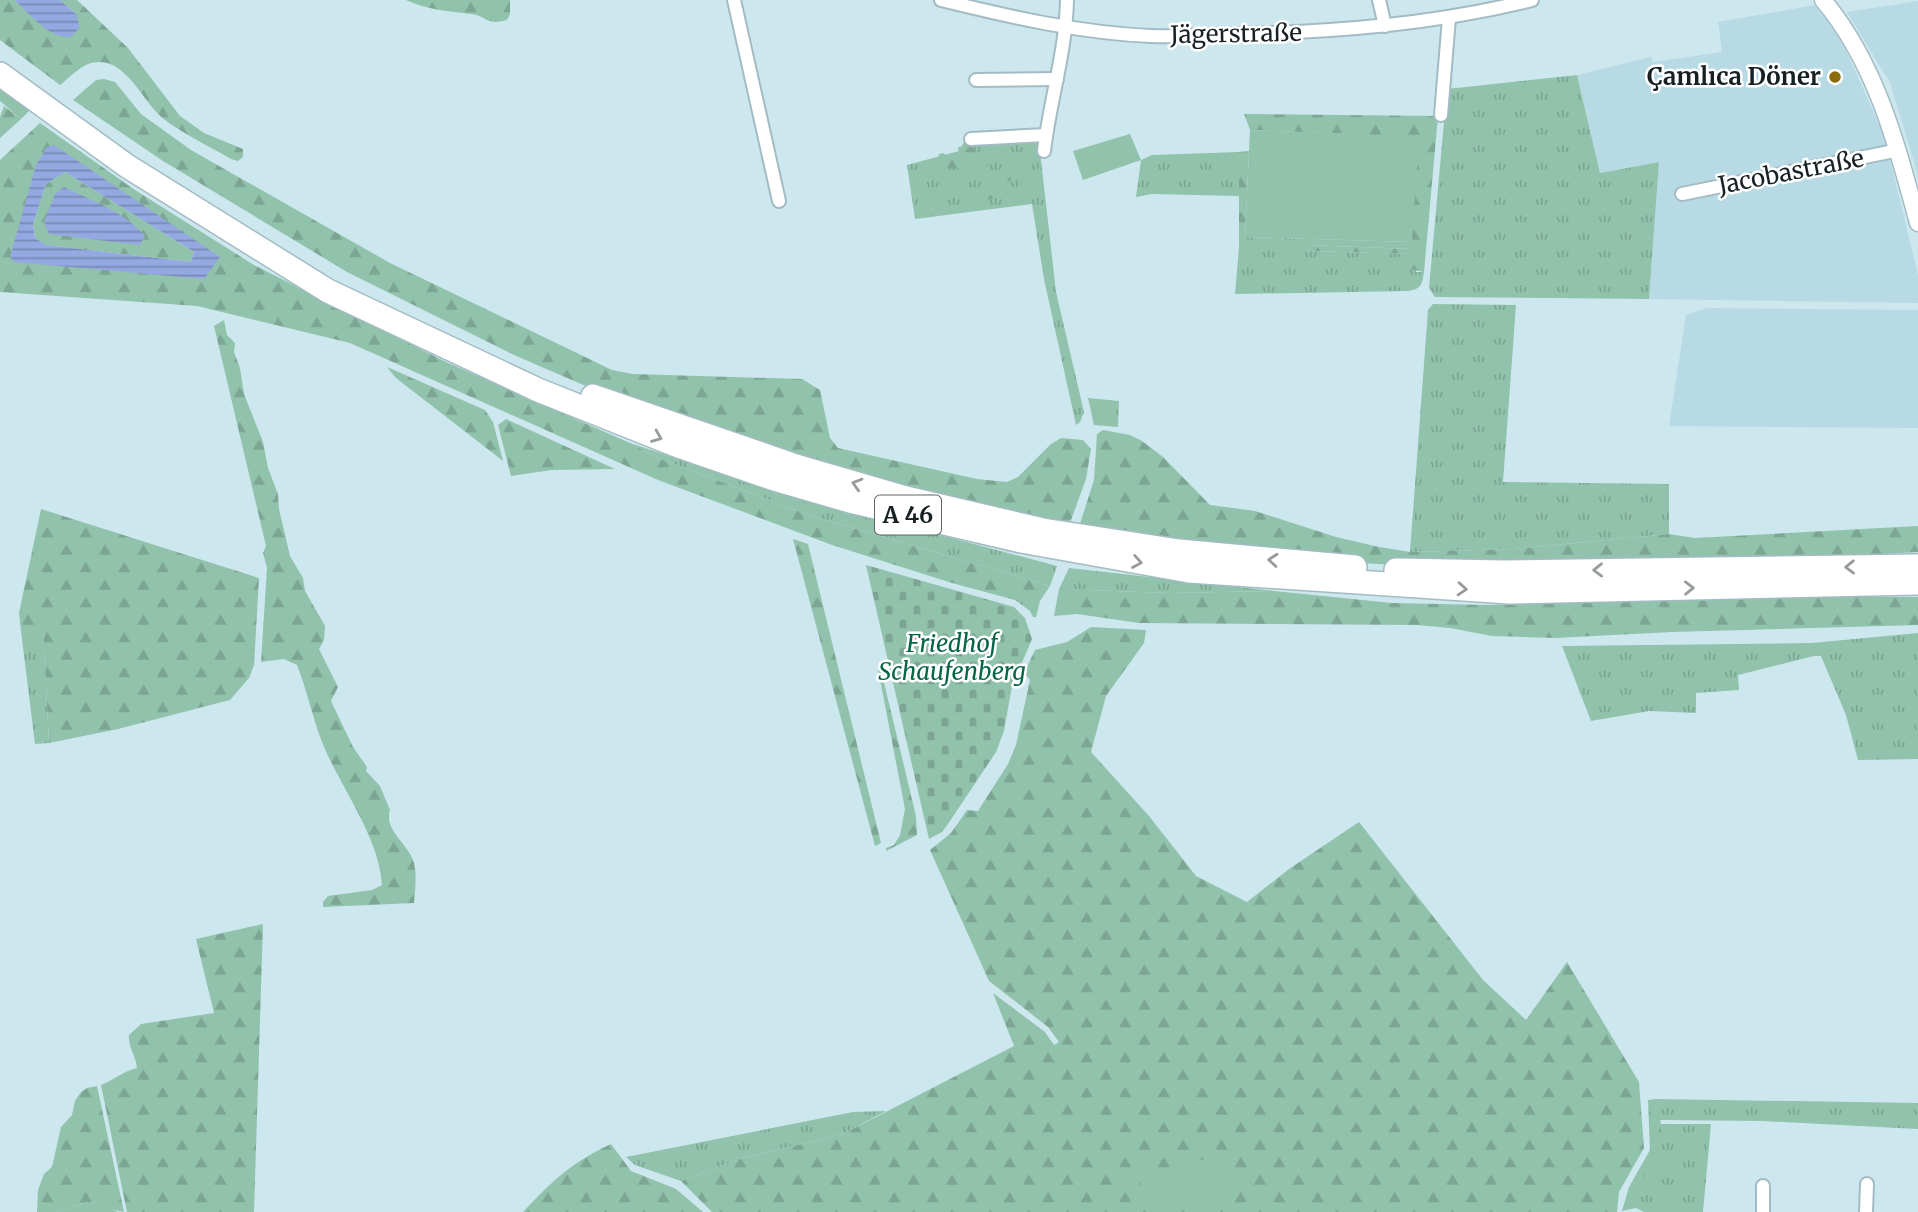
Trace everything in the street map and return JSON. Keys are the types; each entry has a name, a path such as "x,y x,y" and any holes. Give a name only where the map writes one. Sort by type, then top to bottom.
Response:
{"highway":[{"name":"A 46","path":"0,58 149,167 299,259 408,318 529,373 592,396 796,466 906,498 1044,530 1179,551 1389,570 1504,572 1918,566"},
{"name":"A 46","path":"0,74 127,166 328,291 538,390 681,447 774,479 850,501 1021,541 1189,571 1508,592 1918,583"}],"street":[{"path":"734,0 779,201"},
{"name":"Jägerstraße","path":"942,0 1066,27 1151,36 1307,33 1385,26 1449,18 1512,2 1532,0"},
{"path":"1044,151 1066,27 1067,0"},
{"path":"1379,0 1385,26"},
{"name":"Jacobastraße","path":"1823,0 1850,37 1881,100 1899,150 1918,223"},
{"path":"1441,115 1449,18"},
{"path":"976,80 1057,79"},
{"path":"971,139 1046,135"},
{"name":"Jacobastraße","path":"1682,194 1899,150"},
{"path":"1866,1212 1867,1184"},
{"path":"1763,1186 1763,1212"}],"shaded area":[{"path":"1918,1 1918,175 1890,83 1847,12"},
{"path":"1815,5 1830,23 1846,50 1885,138 1918,275 1918,303 1649,299 1659,162 1600,173 1577,75 1651,57 1653,62 1722,52 1718,22"},
{"path":"1707,308 1918,310 1918,428 1669,426 1686,315"}],"green space":[{"path":"0,0 15,0 42,25 76,14 60,0 77,0 128,48 180,116 204,133 243,149 243,157 238,161 231,159 165,120 124,73 114,66 103,62 91,63 60,85 0,40"},
{"path":"406,0 510,0 510,14 507,20 494,22 477,15 430,8"},
{"path":"1577,75 1600,173 1659,162 1649,299 1435,297 1429,288 1447,89"},
{"path":"96,80 115,82 141,114 191,150 390,263 612,370 633,374 802,379 820,390 830,438 838,448 977,479 1007,482 1018,477 1051,444 1061,438 1083,440 1091,449 1086,479 1067,531 892,490 595,390 514,355 347,272 163,161 73,100"},
{"path":"0,88 30,110 21,119 0,101"},
{"path":"4,106 21,119 0,138 0,117"},
{"path":"1244,114 1438,116 1424,272 1410,269 1410,254 1307,251 1308,245 1411,249 1418,137 1250,130"},
{"path":"40,123 135,190 254,265 446,362 630,443 658,458 809,515 1050,586 1040,601 1015,600 832,545 658,480 350,343 197,306 0,292 0,160","holes":["54,146 219,257 203,279 10,257"]},
{"path":"1250,130 1419,136 1412,242 1245,237"},
{"path":"1130,134 1141,160 1083,180 1073,151"},
{"path":"964,142 1039,142 1056,292 1084,412 1076,425 1044,279 1032,204 915,219 907,165 959,151"},
{"path":"970,146 975,149 973,155 980,161 986,161 988,166 975,169 937,168 939,154 943,153 957,163 960,161 958,147"},
{"path":"1249,151 1245,243 1239,247 1239,152"},
{"path":"1239,152 1239,196 1152,194 1136,197 1141,160 1152,155"},
{"path":"1022,163 1025,165 1014,178 985,187 986,182 1007,176"},
{"path":"1038,168 1040,193 974,201 973,195 977,189 1008,193"},
{"path":"65,172 194,252 191,262 45,245 35,238 33,224 46,184"},
{"path":"1245,237 1412,242 1411,249 1309,245 1307,251 1411,254 1416,272 1424,272 1423,280 1419,287 1408,291 1235,294 1239,247 1245,243"},
{"path":"1433,304 1516,305 1503,482 1669,484 1669,534 1514,549 1410,552 1428,310"},
{"path":"224,320 227,335 235,343 234,352 240,368 244,394 263,442 268,468 278,494 290,556 303,578 305,591 325,626 324,640 319,649 338,687 331,701 353,747 367,767 366,771 380,786 390,810 393,831 414,863 414,903 323,907 328,896 372,890 382,885 379,867 366,830 322,742 297,665 284,659 261,662 267,568 263,553 266,546 214,326"},
{"path":"387,367 485,410 493,422 503,461 396,378"},
{"path":"1088,398 1119,401 1118,427 1094,425"},
{"path":"506,419 615,469 552,470 511,476 498,425"},
{"path":"1103,430 1130,435 1142,441 1163,457 1210,505 1255,511 1336,537 1410,552 1514,549 1669,534 1695,538 1918,526 1918,552 1741,562 1395,565 1329,561 1079,527 1094,480 1097,434"},
{"path":"630,443 782,493 1057,566 1050,586 809,515 658,458"},
{"path":"41,509 259,578 254,665 249,678 230,700 118,729 49,743 43,629 21,631 19,613"},
{"path":"793,539 808,544 881,843 875,846"},
{"name":"Friedhof Schaufenberg","path":"866,565 1014,607 1025,618 1032,639 1012,686 1004,731 996,752 942,832 929,839"},
{"path":"1069,568 1274,591 1170,593 1059,589"},
{"path":"1059,589 1170,593 1274,591 1392,603 1484,605 1799,597 1918,597 1918,625 1555,638 1492,636 1417,625 1139,623 1077,614 1054,616"},
{"path":"1015,600 1040,601 1036,617"},
{"path":"1091,627 1146,630 1144,643 1106,696 1091,752 1149,816 1196,876 1247,902 1289,869 1359,822 1483,980 1526,1020 1567,962 1639,1082 1644,1148 1619,1192 1617,1212 712,1212 681,1181 743,1158 843,1134 1014,1046 993,993 1045,1032 1054,1045 1059,1042 1048,1027 989,981 930,850 951,833 967,810 978,811 1008,764 1016,745 1030,680 1024,673 1035,650 1067,642"},
{"path":"43,628 49,743 35,744 21,631"},
{"path":"1918,633 1918,759 1858,760 1846,715 1821,656 1738,675 1739,690 1696,693 1696,713 1649,711 1591,721 1562,646 1812,643"},
{"path":"880,666 916,816 917,835 886,851 900,835 905,809 878,669"},
{"path":"263,924 254,1212 127,1212 101,1085 137,1068 129,1035 141,1024 214,1013 196,939"},
{"path":"97,1086 124,1212 89,1202 56,1212 37,1212 38,1190 44,1174 52,1167 61,1127 72,1115 75,1101 81,1092"},
{"path":"1656,1099 1918,1103 1918,1129 1763,1121 1660,1120"},
{"path":"1656,1099 1661,1138 1656,1161 1641,1180 1629,1187 1650,1150 1648,1100"},
{"path":"886,1111 843,1134 743,1158 681,1181 635,1165 626,1157 853,1112"},
{"path":"1660,1124 1711,1124 1703,1212 1644,1212 1636,1208 1622,1211 1629,1187 1644,1176 1654,1161"},
{"path":"611,1144 631,1171 676,1189 703,1212 523,1212 563,1173"},
{"path":"1229,1154 1238,1195 1163,1212 1147,1212 1138,1174"},
{"path":"89,1202 99,1203 118,1212 56,1212"}],"water":[{"path":"15,0 60,0 76,14 80,27 71,37 55,34"},
{"path":"54,145 220,257 204,279 14,262 10,257 36,165 47,147","holes":["65,172 194,252 191,262 46,245 35,238 33,224 46,184"]},
{"path":"64,187 128,220 145,236 140,245 49,234 44,222 55,194"}],"place":[{"name":"Çamlıca Döner","path":"1835,77"}]}
